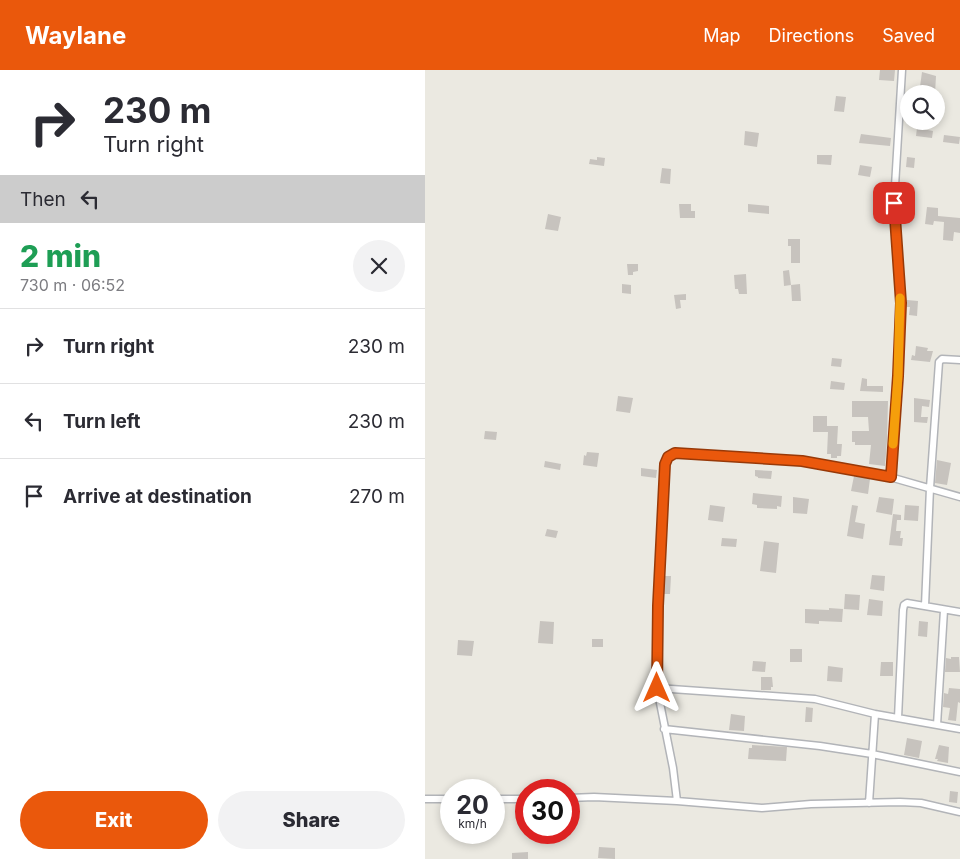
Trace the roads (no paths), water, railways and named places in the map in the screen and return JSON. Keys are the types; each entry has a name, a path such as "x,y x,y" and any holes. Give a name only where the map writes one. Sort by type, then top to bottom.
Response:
{"street":[{"path":"891,477 901,303 894,203 901,70"},
{"path":"925,606 930,488 939,362 942,360 960,360"},
{"path":"677,801 673,768 657,688 659,576 665,464 668,457 675,453 802,461 891,477 960,497"},
{"path":"898,718 903,610 907,603 960,612"},
{"path":"937,725 944,610"},
{"path":"657,688 815,699 875,714 960,729"},
{"path":"869,803 875,714"},
{"path":"664,730 820,746 872,754 960,772"},
{"path":"580,798 677,801 762,808 869,803 921,804 960,812"},
{"path":"425,799 440,799"}]}
